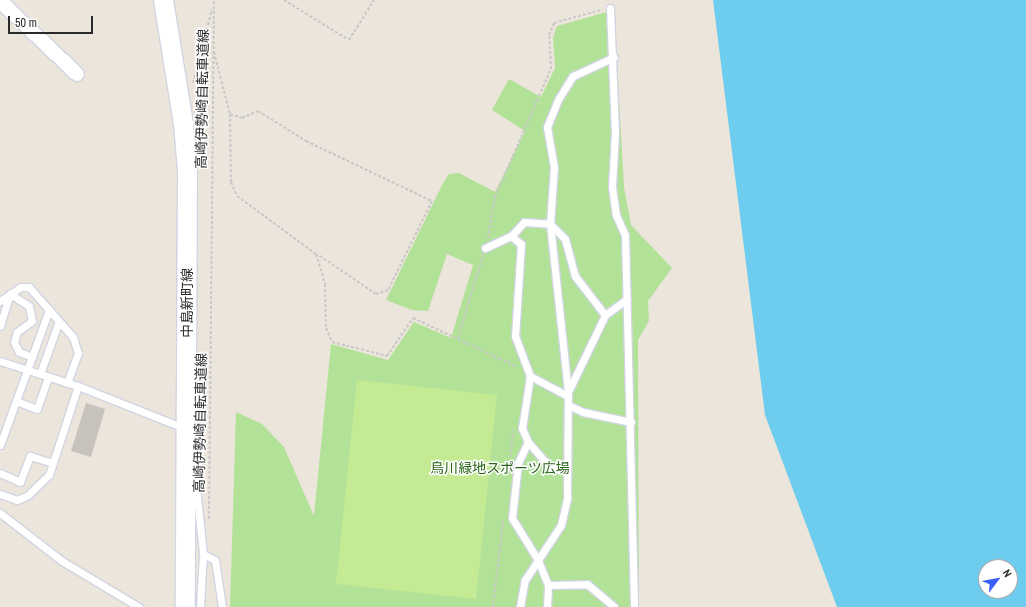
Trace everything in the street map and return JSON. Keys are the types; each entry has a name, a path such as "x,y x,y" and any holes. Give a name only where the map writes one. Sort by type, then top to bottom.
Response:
{"main road":[{"name":"中島新町線","path":"163,0 178,94 187,171 188,434 185,607"}],"street":[{"path":"0,1 77,74"}],"lane":[{"path":"610,8 614,57 612,186 616,215 624,236 627,299 631,422 634,607"},
{"path":"520,607 525,580 561,525 567,498 568,394 550,224 554,168 547,127 559,98 574,76 614,57"},
{"path":"485,248 511,236 524,222 550,224 565,239 576,276 605,315"},
{"path":"511,236 521,244 515,336 530,376 522,428 528,442 550,467 567,471"},
{"path":"0,301 10,294 28,287 59,321 77,345 78,353 67,383"},
{"path":"0,326 10,294"},
{"path":"10,294 22,300 32,312 32,321 17,332 14,342 19,352 32,357"},
{"path":"568,394 605,315 627,299"},
{"path":"0,445 49,310"},
{"path":"40,374 59,321"},
{"path":"0,361 78,386 188,434 196,458 203,554 200,607"},
{"path":"16,401 37,409 48,376"},
{"path":"530,376 568,394"},
{"path":"0,494 17,500 28,495 49,475 78,386"},
{"path":"568,405 583,412 631,422"},
{"path":"528,442 518,463 512,518 538,560 548,585 547,607"},
{"path":"0,473 20,482 30,456 53,463"},
{"path":"0,513 62,561 138,607"},
{"path":"203,554 216,560 222,607"},
{"path":"548,585 587,584 614,607"}],"path":[{"name":"高崎伊勢崎自転車道線","path":"209,524 214,0"},
{"path":"284,0 349,40 374,0"},
{"path":"178,94 192,86 208,14 213,8"},
{"path":"458,338 485,248 495,197 551,69 549,35 554,23 610,8"},
{"path":"214,52 230,114 231,182 237,196 316,254 376,294 388,290 432,201 306,141 258,110 242,118 230,114"},
{"path":"316,254 325,284 326,328 332,342 387,356 413,318 458,338 520,369"},
{"path":"509,464 514,425"},
{"path":"493,607 504,512"}],"green space":[{"name":"烏川緑地スポーツ広場","path":"614,10 624,187 631,225 672,268 648,301 649,321 638,340 639,607 230,607 236,412 262,424 284,447 314,516 331,344 388,360 414,322 451,338 473,265 447,254 428,311 412,310 386,300 442,185 449,174 459,173 495,192 525,131 492,110 509,79 541,97 555,68 553,37 557,26"},
{"path":"357,380 497,395 476,599 336,584"}],"water":[{"path":"713,0 1026,0 1026,607 837,607 765,415"}],"building":[{"path":"86,403 105,409 91,457 71,451"}]}
